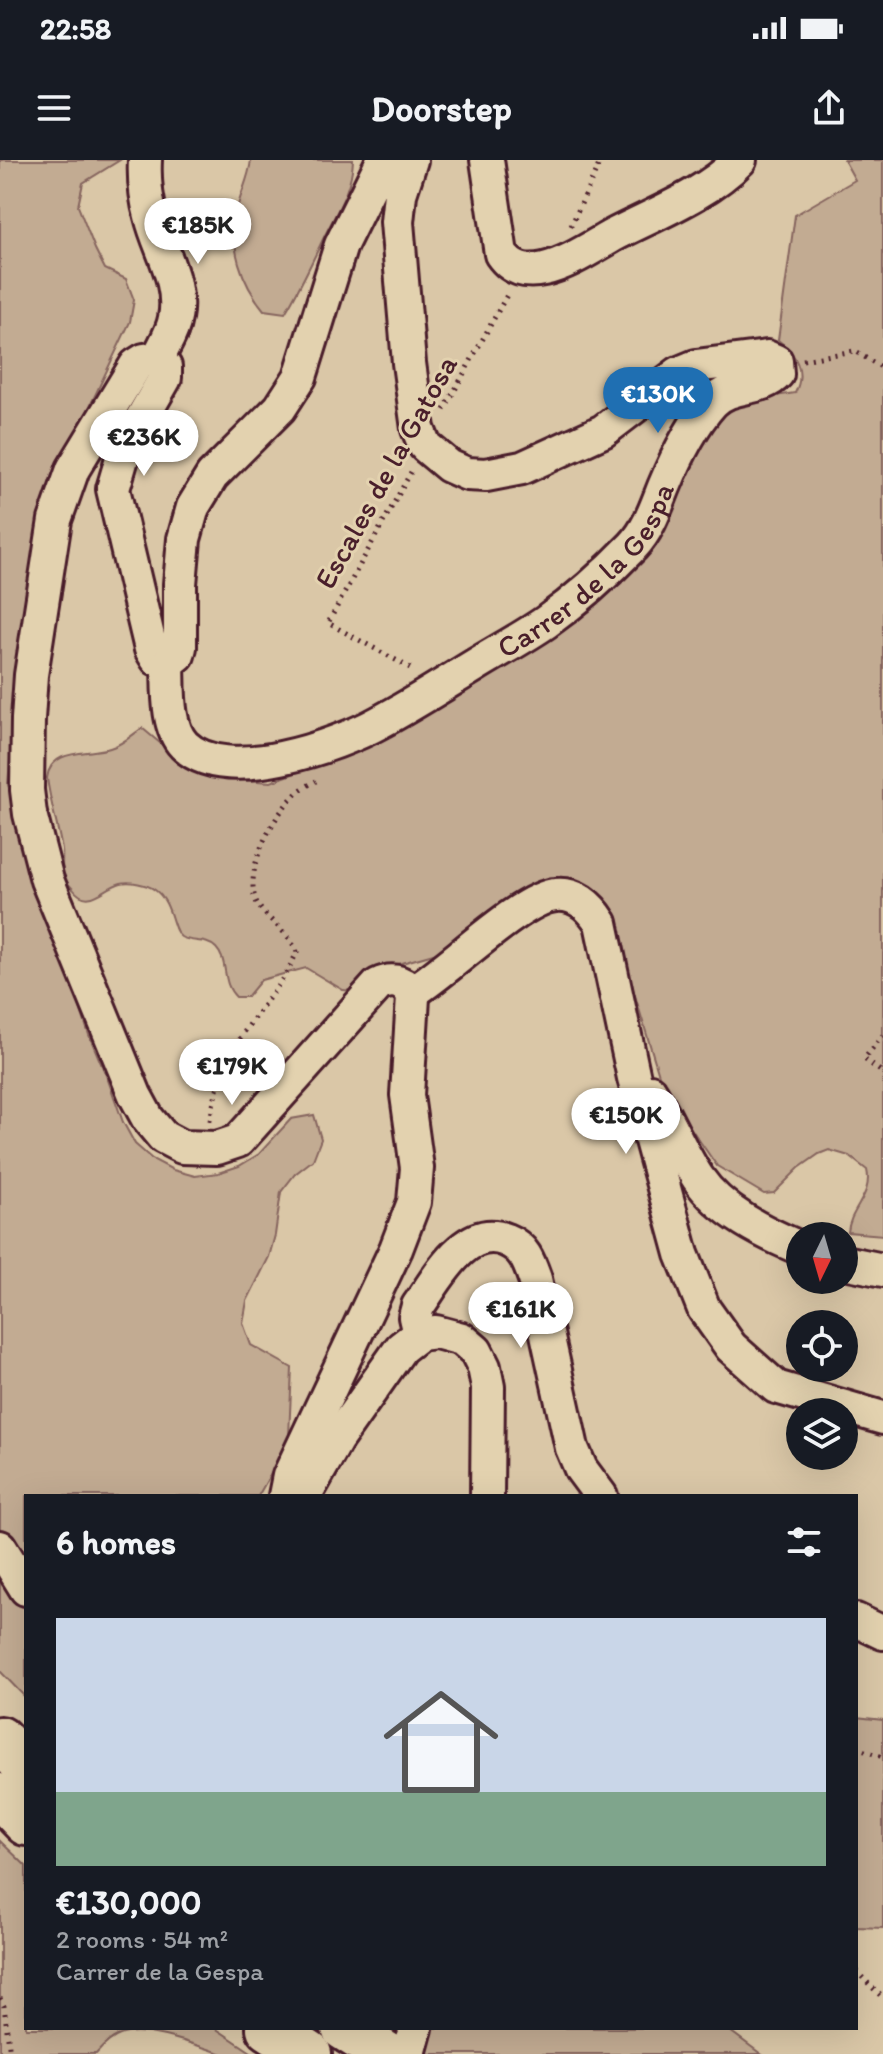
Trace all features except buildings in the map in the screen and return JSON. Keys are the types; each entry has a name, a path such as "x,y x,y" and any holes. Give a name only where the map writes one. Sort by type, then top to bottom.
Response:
{"highway":[{"path":"0,1739 24,1765"},
{"path":"0,1796 24,1821"},
{"path":"272,2030 309,2054"}],"street":[{"path":"145,160 144,178 151,216 177,297 172,329 158,358"},
{"path":"158,358 165,367 165,378 125,448 113,489 151,649 157,659 168,663 178,655 180,647 184,539 193,507 212,476 280,408 295,386 307,359 341,245 383,160"},
{"path":"411,160 397,208 398,249 418,429 425,446 449,466 467,474 486,475 530,465 603,431 679,373 696,366 762,356 772,358 778,365"},
{"path":"487,160 501,254 506,262 520,271 553,267 718,179 740,160"},
{"path":"158,358 136,365 73,469 62,495 53,532 31,675 28,719 27,790 47,880 135,1095 148,1119 163,1137 182,1147 227,1147 238,1141 378,985 396,981 405,985 414,1003 407,1095 417,1168 414,1202 396,1249 289,1476 285,1494"},
{"name":"Carrer de la Gespa","path":"168,663 169,695 180,739 190,750 208,759 233,763 269,760 317,747 378,724 545,623 574,600 635,544 705,411 727,391 774,378 778,365"},
{"path":"411,993 434,979 519,910 544,897 569,896 589,906 601,923 634,1078 682,1254 698,1296 716,1329 747,1364 776,1387 883,1418"},
{"path":"634,1078 651,1091 691,1167 711,1193 755,1226 786,1241"},
{"path":"419,1334 415,1317 418,1306 461,1250 489,1237 509,1241 518,1247 530,1263 535,1279 572,1448 581,1469 600,1494"},
{"path":"858,1265 883,1270"},
{"path":"306,1494 337,1439 401,1348 419,1334 436,1332 454,1335 469,1345 481,1359 488,1387 487,1494"},
{"path":"0,1547 24,1586"},
{"path":"858,1621 883,1633"},
{"path":"382,2044 412,2030"}],"path":[{"path":"553,267 601,160"},
{"name":"Escales de la Gatosa","path":"442,685 328,623 520,271"},
{"path":"778,365 854,351 883,368"},
{"path":"207,1149 215,1092 237,1043 290,968 297,952 279,926 258,906 252,889 258,852 295,795 318,779"},
{"path":"883,1035 864,1059 883,1073"},
{"path":"858,1749 883,1757"},
{"path":"858,1973 883,1998"},
{"path":"0,1998 4,2006 10,2054"}],"shaded area":[{"path":"0,160 120,160 83,183 78,206 105,269 126,279 134,300 130,322 47,496 15,697 8,785 89,1035 123,1122 135,1144 152,1159 173,1170 195,1176 239,1166 259,1154 291,1119 314,1115 321,1139 313,1160 295,1174 281,1192 269,1257 247,1301 243,1323 251,1345 292,1368 289,1436 259,1494 24,1494 24,1696 0,1671"},
{"path":"251,160 353,160 343,199 285,313 264,310 249,288 236,250 237,209"},
{"path":"844,160 883,160 883,1235 858,1233 858,1222 851,1222 868,1179 867,1170 849,1156 829,1150 819,1154 799,1168 774,1193 764,1194 717,1166 663,1088 610,913 585,885 451,949 374,971 354,991 343,990 306,968 261,980 247,997 236,997 231,991 216,948 178,934 165,902 155,890 125,882 85,897 70,886 63,874 62,850 47,778 50,768 62,757 114,747 142,728 179,759 214,776 271,782 363,748 451,701 590,611 713,421 738,407 741,401 795,393 799,370 790,351 778,340 795,215 855,180"},
{"path":"858,1717 883,1720 883,1928 858,1927"},
{"path":"0,1841 24,1864 24,2030 218,2030 254,2054 223,2054 172,2038 131,2033 113,2038 96,2054 0,2054"},
{"path":"396,2030 729,2030 761,2054 425,2054 425,2049"}]}
